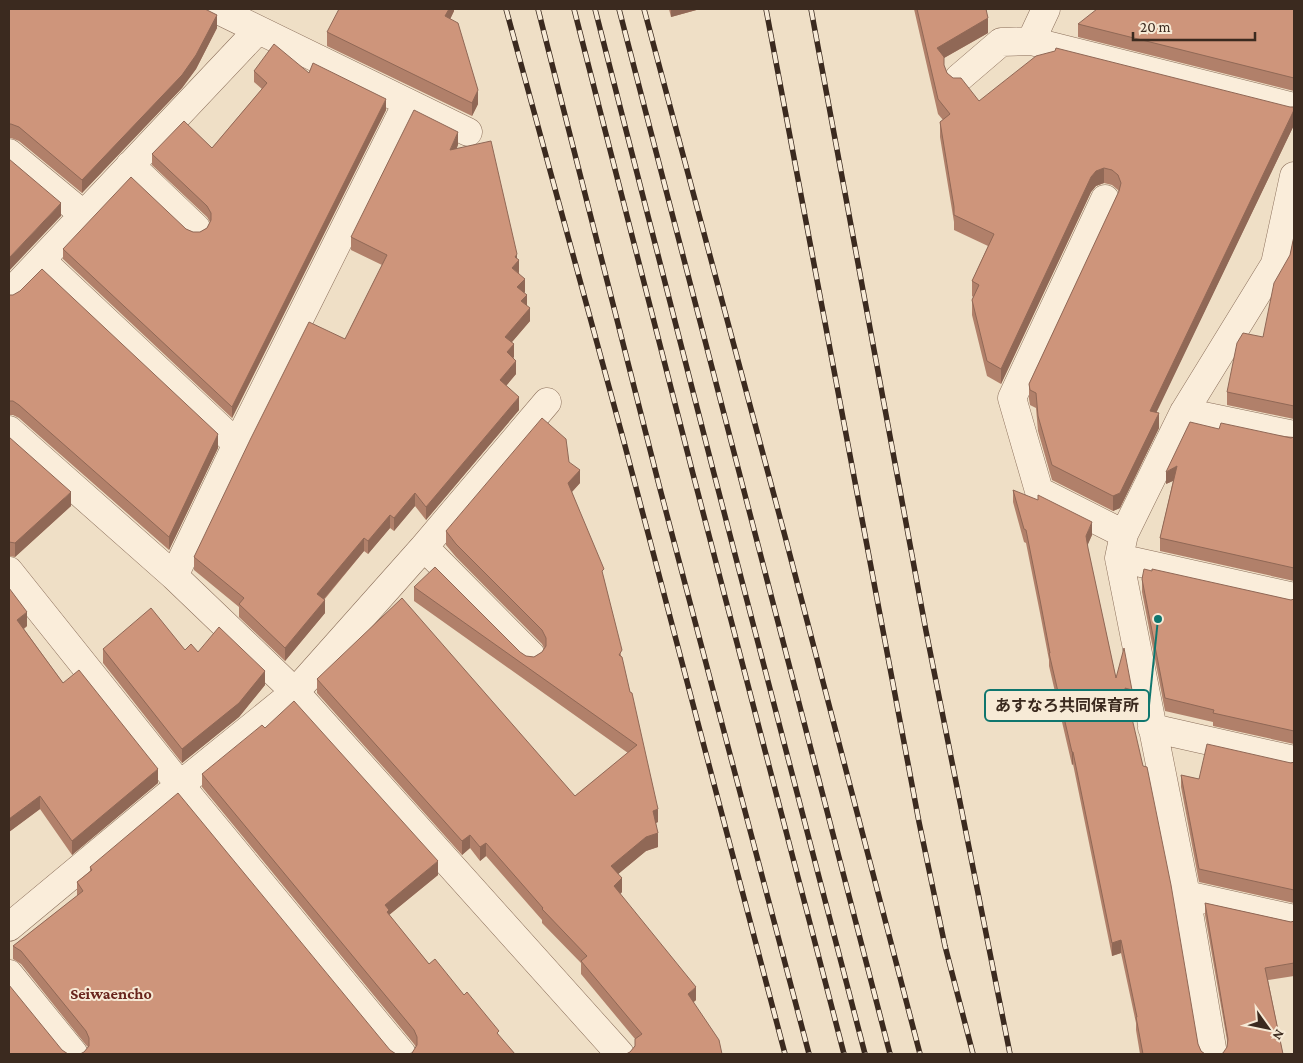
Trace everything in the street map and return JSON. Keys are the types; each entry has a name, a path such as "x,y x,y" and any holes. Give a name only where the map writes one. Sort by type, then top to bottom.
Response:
{"street":[{"path":"216,9 468,132"},
{"path":"1031,41 1046,9"},
{"path":"9,294 258,30"},
{"path":"959,78 1001,42 1031,41 1294,108"},
{"path":"174,576 237,444 408,103"},
{"path":"9,153 84,215"},
{"path":"130,165 196,228"},
{"path":"1213,1054 1186,895 1152,728 1122,546 1184,412 1285,266 1294,176"},
{"path":"1105,199 1012,398 1039,491 1122,546 1294,597"},
{"path":"41,260 237,444"},
{"path":"9,927 295,692 424,548 547,402"},
{"path":"1184,412 1294,435"},
{"path":"9,430 174,576 295,692 611,1051"},
{"path":"424,548 531,654"},
{"path":"9,571 180,785 402,1054"},
{"path":"1152,728 1294,760"},
{"path":"1186,895 1294,919"},
{"path":"9,974 74,1054"}],"building":[{"path":"9,9 205,9 217,15 196,55 182,75 82,180 19,127 9,124"},
{"path":"339,9 449,9 445,16 458,23 478,90 472,103 327,32"},
{"path":"917,9 986,9 988,18 937,48 944,57 947,73 953,78 961,78 979,101 1036,56 1055,51 1056,48 1294,107 1150,411 1159,413 1120,493 1113,496 1052,465 1038,416 1036,393 1030,390 1029,384 1119,191 1121,183 1118,175 1112,170 1104,168 1096,171 1091,177 1001,369 987,361 972,300 979,285 972,281 994,234 954,215 940,122 950,114 938,99"},
{"path":"1097,9 1294,9 1294,78 1078,24"},
{"path":"274,44 309,73 313,63 386,99 232,407 63,249 131,177 186,229 200,232 207,228 211,220 211,213 207,206 152,154 184,121 212,148 267,83 254,71"},
{"path":"414,110 458,132 450,150 491,141 517,254 515,257 519,260 512,268 525,279 517,287 527,295 521,301 530,308 505,337 514,344 507,352 516,361 500,380 519,397 426,507 415,493 394,518 390,515 368,541 364,538 317,594 325,600 285,648 239,604 244,598 194,557 309,322 345,339 387,255 351,237"},
{"path":"9,159 61,203 9,258"},
{"path":"1294,236 1294,406 1227,392 1237,343 1243,333 1263,337 1274,283 1290,255"},
{"path":"42,269 218,434 169,537 19,405 9,401 9,295 20,291"},
{"path":"542,418 566,439 569,462 580,470 568,483 604,569 602,571 622,650 619,655 622,657 630,692 632,693 658,809 653,811 658,833 646,837 611,866 622,878 614,886 696,987 688,994 719,1040 722,1054 626,1054 635,1046 635,1039 642,1034 581,961 587,956 542,909 486,843 480,847 470,835 462,841 317,679 402,598 575,796 637,745 414,587 435,567 520,652 526,656 534,657 542,652 546,646 546,638 542,630 456,544 446,531"},
{"path":"1190,422 1219,429 1221,423 1291,438 1294,437 1294,568 1160,538 1177,466 1166,472"},
{"path":"9,437 71,492 15,543 9,542"},
{"path":"1013,490 1038,500 1038,495 1092,522 1086,536 1088,548 1116,678 1124,648 1132,690 1125,688 1143,766 1147,767 1171,885 1198,1044 1201,1051 1205,1054 1143,1054 1121,940 1112,943 1073,752 1049,653 1026,530 1024,529"},
{"path":"1144,569 1152,571 1152,569 1291,600 1294,599 1294,731 1213,713 1214,710 1165,698 1142,579"},
{"path":"9,588 27,612 17,620 63,683 79,670 158,769 72,841 40,796 9,819"},
{"path":"151,608 185,650 191,644 198,652 219,627 265,671 239,703 182,749 103,649"},
{"path":"294,701 438,861 385,905 389,910 387,912 429,964 435,959 464,995 467,992 515,1054 408,1054 412,1053 417,1045 417,1037 414,1030 202,774 262,725 265,728"},
{"path":"1207,744 1291,763 1294,762 1294,890 1199,869 1181,775 1199,779"},
{"path":"178,793 390,1050 396,1054 80,1054 89,1046 89,1038 86,1031 21,951 13,946 83,891 77,882 92,870 90,867"},
{"path":"1205,903 1291,922 1294,921 1294,963 1265,968 1283,1054 1221,1054 1227,1047 1228,1039"},
{"path":"9,985 62,1050 68,1054 9,1054"}],"railway":[{"path":"506,9 624,442 785,1054"},
{"path":"538,9 659,485 809,1054"},
{"path":"574,9 844,1054"},
{"path":"595,9 865,1054"},
{"path":"619,9 890,1054"},
{"path":"644,9 786,540 920,1054"},
{"path":"766,9 919,822 945,946 973,1054"},
{"path":"811,9 926,631 1010,1054"}],"place":[{"name":"あすなろ共同保育所","path":"1158,619"}],"district":[{"name":"Seiwaencho","path":"111,993"}]}
